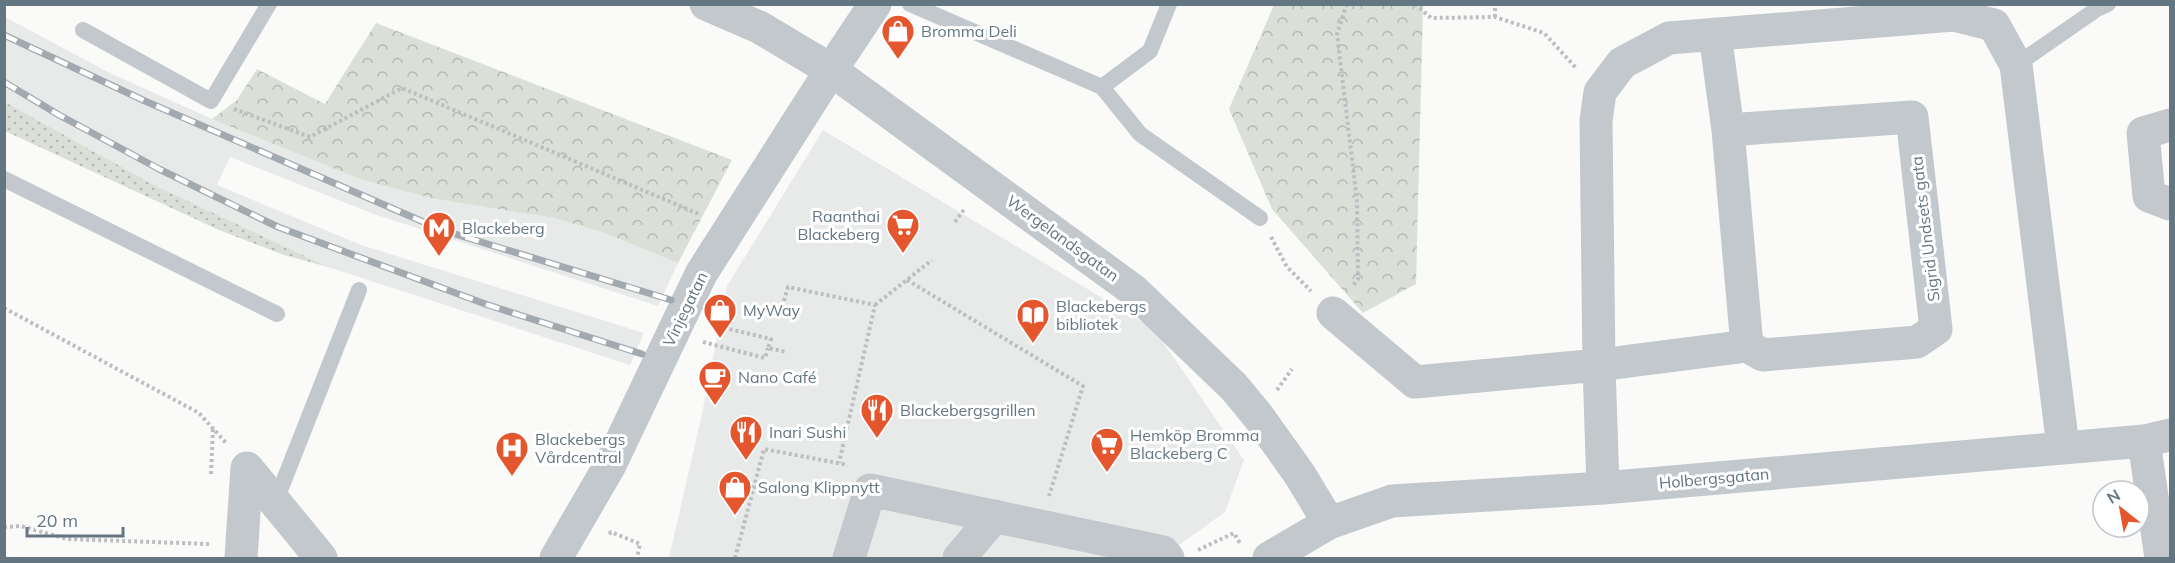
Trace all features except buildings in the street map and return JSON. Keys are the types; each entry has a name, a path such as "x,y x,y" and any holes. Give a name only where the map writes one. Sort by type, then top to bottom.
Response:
{"street":[{"name":"Wergelandsgatan","path":"706,4 759,27 831,70 1133,290 1234,387 1258,416 1300,475 1329,523"},
{"path":"831,70 875,4"},
{"path":"1603,488 1596,121 1599,92 1622,63 1669,38 1728,24 1979,13 1994,25 2016,65 2064,447"},
{"path":"1728,24 1728,130 1747,346"},
{"name":"Vinjegatan","path":"556,558 610,465 701,274 831,70"},
{"name":"Sigrid Undsets gata","path":"1599,365 1747,346 1763,355 1917,342 1936,329 1912,117 1728,130"},
{"path":"2170,125 2143,133 2149,196 2170,204"},
{"path":"1333,313 1415,382 1599,365"},
{"path":"2157,438 2161,558"},
{"name":"Holbergsgatan","path":"1269,558 1329,523 1392,501 1603,488 2157,438"},
{"path":"247,468 321,558"},
{"path":"242,552 247,468"},
{"path":"849,558 870,490 1163,552 1168,558"},
{"path":"959,558 995,516"}],"lane":[{"path":"83,30 211,101 269,4"},
{"path":"910,4 1102,87 1140,134 1260,218"},
{"path":"1102,87 1150,51 1169,4"},
{"path":"2016,65 2097,9 2108,4"},
{"path":"4,179 277,314"},
{"path":"275,503 359,290"}],"path":[{"path":"1260,218 1287,267 1333,313 1358,279 1358,201 1337,34 1347,4"},
{"path":"1415,4 1431,18 1495,17 1544,33 1599,92"},
{"path":"1495,4 1495,17"},
{"path":"211,101 310,137 402,88 730,227"},
{"path":"839,464 875,305 932,260"},
{"path":"907,280 1083,386 1046,505"},
{"path":"784,301 788,287 875,305"},
{"path":"4,308 199,413 247,468"},
{"path":"700,342 765,358 771,339 701,323"},
{"path":"768,348 787,352"},
{"path":"4,527 21,526 67,539 242,552"},
{"path":"606,541 610,532 640,544 636,558"}],"shaded area":[{"path":"5,17 110,73 212,119 362,180 435,199 554,218 602,232 678,263 658,306 374,214 230,157 217,185 361,245 644,333 630,365 328,267 154,185 5,102"},
{"path":"823,130 1154,329 1244,460 1225,512 1161,558 669,558 702,414 727,286"}],"green space":[{"path":"1274,5 1423,5 1416,284 1363,313 1272,209 1229,109"},
{"path":"376,23 732,160 678,263 602,232 554,218 435,199 362,180 212,119 237,100 257,69 325,104"},
{"path":"5,102 154,185 328,267 284,255 219,230 5,131"}],"railway":[{"path":"4,35 145,101 442,230 671,300"},
{"path":"4,82 59,115 159,169 278,227 488,305 642,354"}],"place":[{"name":"Bromma Deli","path":"898,60"},
{"name":"Raanthai Blackeberg","path":"903,254"},
{"name":"Blackeberg","path":"439,257"},
{"name":"MyWay","path":"720,339"},
{"name":"Blackebergs bibliotek","path":"1033,344"},
{"name":"Nano Café","path":"715,406"},
{"name":"Blackebergsgrillen","path":"877,439"},
{"name":"Inari Sushi","path":"746,461"},
{"name":"Hemköp Bromma Blackeberg C","path":"1107,473"},
{"name":"Blackebergs Vårdcentral","path":"512,477"},
{"name":"Salong Klippnytt","path":"735,516"}]}
